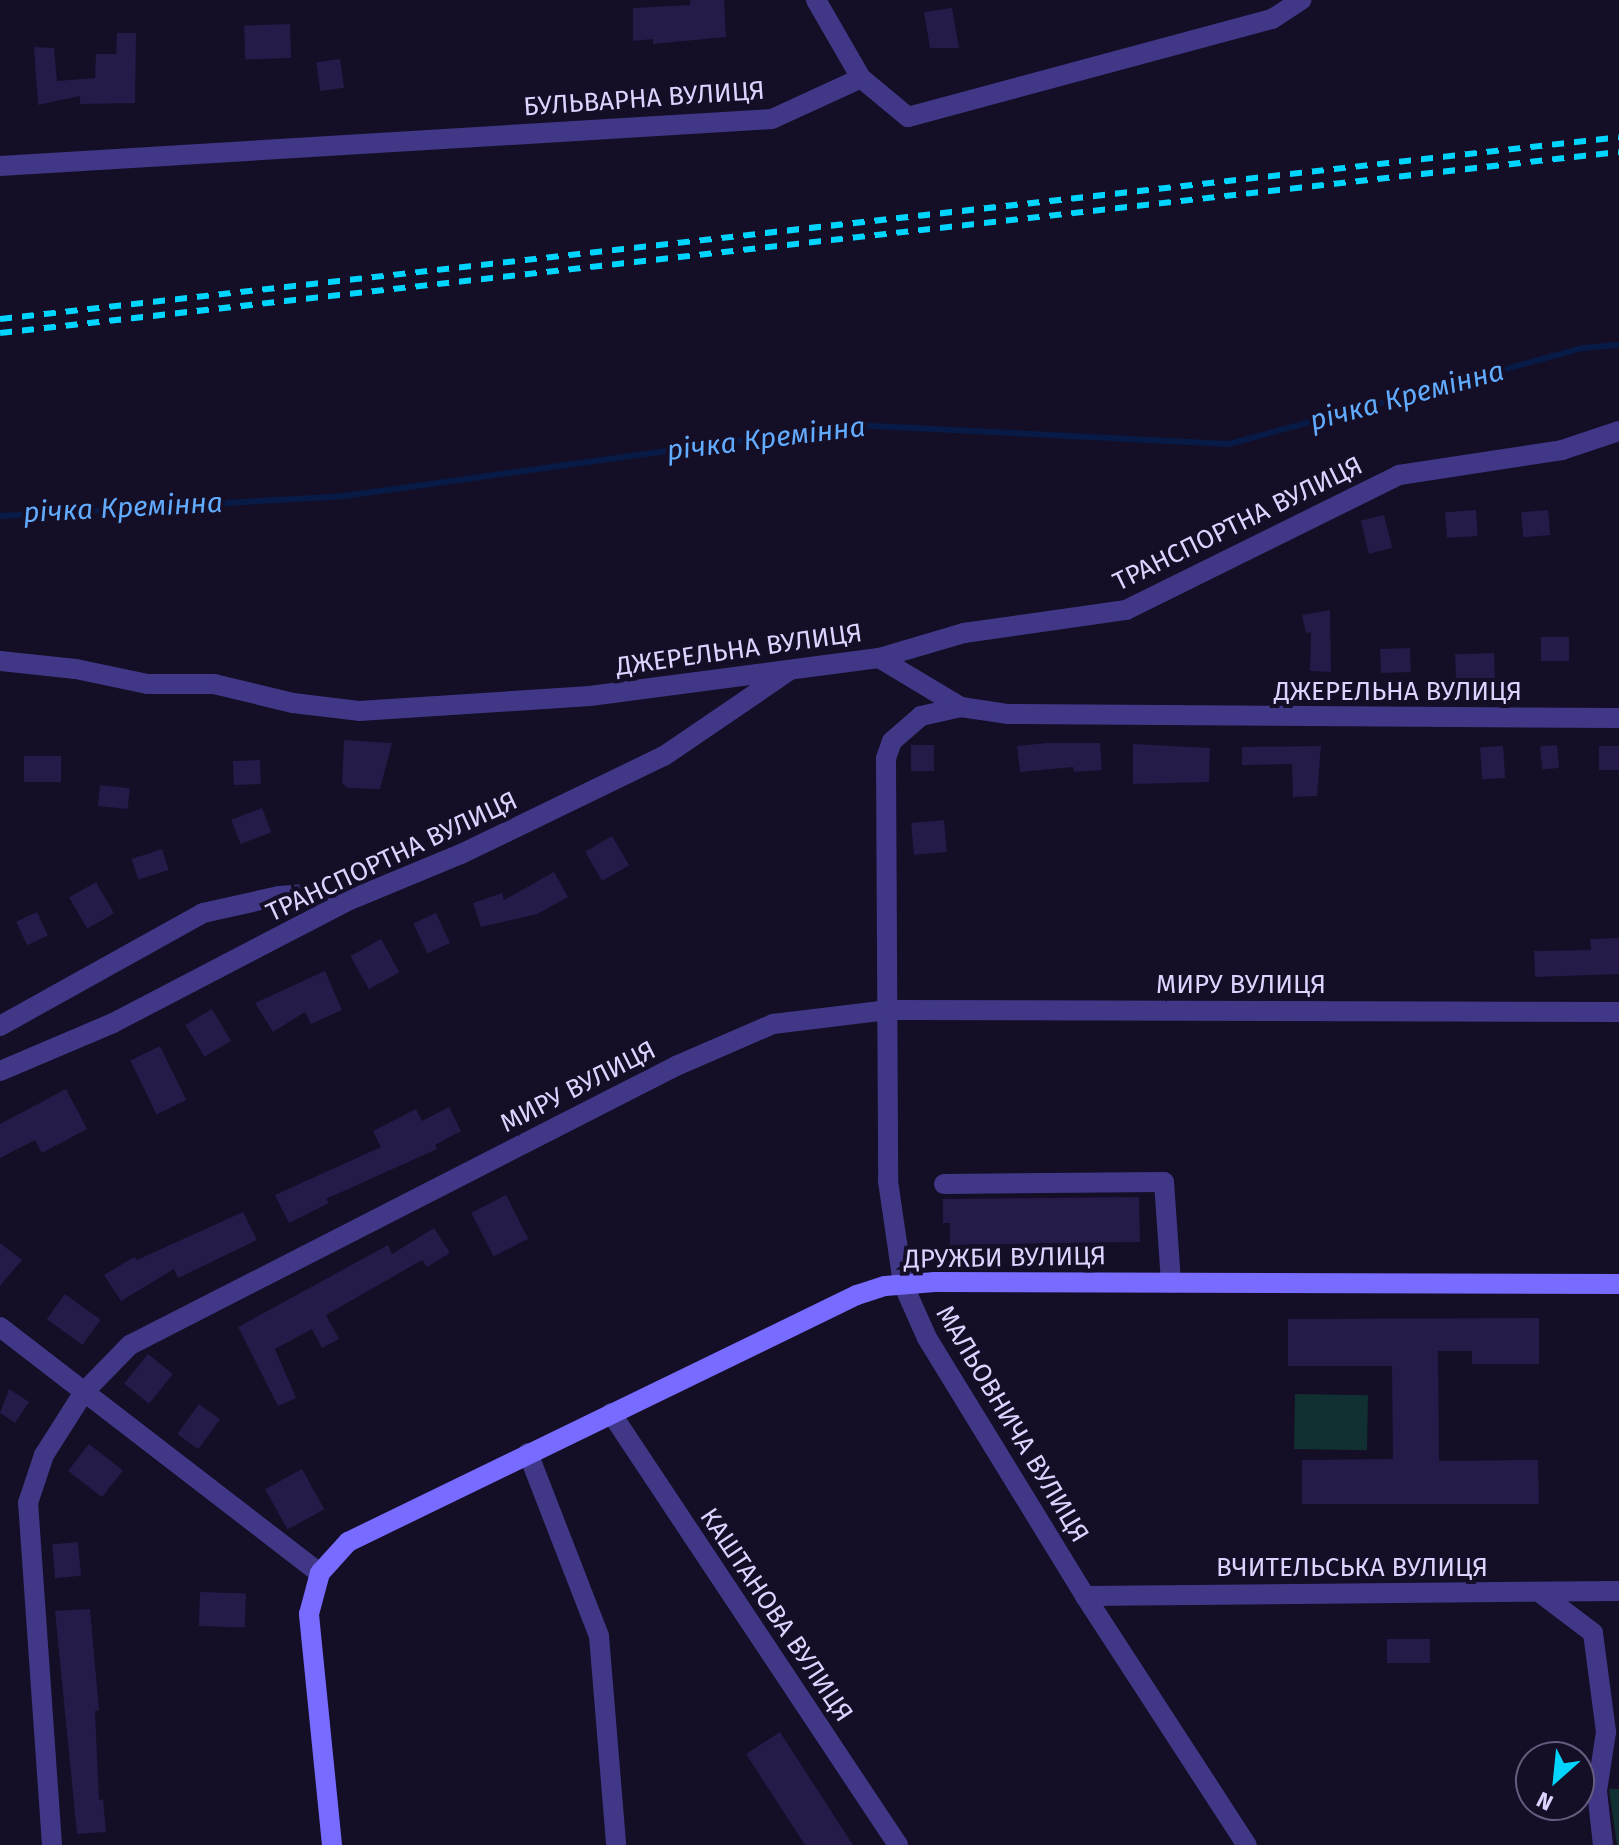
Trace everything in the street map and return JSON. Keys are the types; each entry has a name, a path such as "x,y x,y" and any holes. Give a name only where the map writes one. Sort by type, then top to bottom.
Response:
{"street":[{"path":"816,0 861,78 908,117 1272,19 1301,0"},
{"name":"БУЛЬВАРНА ВУЛИЦЯ","path":"0,166 772,119 861,78"},
{"name":"ТРАНСПОРТНА ВУЛИЦЯ","path":"879,658 964,633 1126,610 1399,475 1562,450 1619,431"},
{"name":"ДЖЕРЕЛЬНА ВУЛИЦЯ","path":"0,661 76,669 147,684 214,684 359,711 590,696 879,658 961,707 1093,717 1619,718"},
{"name":"ТРАНСПОРТНА ВУЛИЦЯ","path":"0,1071 113,1023 345,902 461,854 664,756 793,668"},
{"name":"МАЛЬОВНИЧА ВУЛИЦЯ","path":"961,707 921,716 892,741 886,758 888,1181 903,1284 927,1338 1085,1596 1247,1845"},
{"path":"0,1026 203,913 279,896 311,894 345,902"},
{"name":"МИРУ ВУЛИЦЯ","path":"52,1845 28,1503 44,1455 84,1392 130,1345 676,1066 773,1024 889,1010 1619,1012"},
{"path":"944,1184 1164,1182 1171,1283"},
{"name":"ДРУЖБИ ВУЛИЦЯ","path":"320,1573 348,1542 857,1295 903,1284 1619,1284"},
{"path":"0,1327 320,1573 309,1614 332,1845"},
{"name":"КАШТАНОВА ВУЛИЦЯ","path":"611,1413 898,1845"},
{"path":"528,1453 583,1583 599,1636 616,1845"},
{"name":"ВЧИТЕЛЬСЬКА ВУЛИЦЯ","path":"1085,1596 1543,1595 1619,1591"},
{"path":"1543,1595 1593,1633 1606,1732 1597,1791 1603,1845"}],"green space":[{"path":"1295,1394 1368,1395 1367,1450 1294,1449"},
{"path":"1609,1789 1619,1789 1619,1845 1617,1845"}],"building":[{"path":"690,0 724,0 726,37 653,44 653,39 633,41 633,8 690,5"},
{"path":"952,8 959,48 930,48 924,12"},
{"path":"290,24 291,58 245,60 244,26"},
{"path":"117,33 136,33 135,103 80,104 80,96 38,105 34,47 54,48 57,81 95,78 96,54 116,54"},
{"path":"340,59 344,88 320,91 316,62"},
{"path":"1476,510 1478,536 1447,538 1445,512"},
{"path":"1548,510 1550,535 1523,537 1521,512"},
{"path":"1384,515 1392,548 1369,554 1361,521"},
{"path":"1330,610 1331,672 1310,671 1311,632 1306,633 1302,615"},
{"path":"1541,637 1569,637 1569,661 1541,661"},
{"path":"1410,648 1411,672 1381,673 1380,649"},
{"path":"1494,653 1495,681 1456,682 1455,654"},
{"path":"344,740 392,743 380,789 348,788 342,783"},
{"path":"1100,743 1102,770 1074,772 1073,767 1020,772 1017,746"},
{"path":"1133,744 1210,748 1209,782 1133,784"},
{"path":"911,745 934,745 934,771 911,771"},
{"path":"1557,745 1559,768 1542,769 1540,746"},
{"path":"1321,746 1317,796 1293,797 1292,764 1242,765 1242,747"},
{"path":"1503,746 1505,778 1482,780 1480,748"},
{"path":"1599,746 1619,746 1619,770 1599,770"},
{"path":"24,756 61,756 61,782 24,782"},
{"path":"260,760 261,784 234,785 233,761"},
{"path":"100,785 130,788 128,809 98,806"},
{"path":"262,808 271,832 241,844 231,820"},
{"path":"944,820 947,852 914,855 911,823"},
{"path":"612,836 629,865 602,881 585,852"},
{"path":"162,849 169,870 138,880 132,859"},
{"path":"554,872 568,897 537,914 481,927 473,903 502,893 504,900"},
{"path":"96,882 114,913 87,929 69,898"},
{"path":"37,912 48,936 27,945 16,922"},
{"path":"436,913 450,943 427,953 413,924"},
{"path":"1619,938 1619,974 1535,977 1534,951 1591,950 1590,939"},
{"path":"381,939 399,972 369,989 350,956"},
{"path":"325,971 342,1010 311,1024 305,1012 273,1032 255,1003"},
{"path":"212,1009 231,1041 204,1057 185,1025"},
{"path":"160,1046 186,1100 157,1114 130,1060"},
{"path":"66,1089 87,1129 42,1153 35,1140 0,1158 0,1124"},
{"path":"449,1107 461,1131 435,1145 437,1149 326,1199 329,1203 289,1223 275,1195 381,1147 373,1131 416,1109 422,1121"},
{"path":"506,1195 528,1239 493,1256 471,1213"},
{"path":"1139,1197 1140,1242 950,1245 950,1223 943,1223 943,1199"},
{"path":"243,1212 257,1240 178,1278 174,1269 121,1301 104,1275 134,1257 137,1260"},
{"path":"434,1228 450,1253 427,1267 422,1260 326,1315 339,1339 322,1348 312,1329 275,1349 296,1398 278,1406 238,1327 388,1245 392,1254"},
{"path":"0,1243 22,1260 0,1286"},
{"path":"65,1294 101,1320 82,1345 47,1319"},
{"path":"1539,1318 1539,1364 1472,1364 1472,1351 1438,1351 1439,1461 1538,1460 1539,1504 1302,1504 1302,1460 1393,1459 1392,1366 1288,1366 1288,1319"},
{"path":"148,1354 173,1374 149,1404 124,1384"},
{"path":"9,1389 29,1402 15,1423 0,1413"},
{"path":"199,1404 220,1419 198,1449 177,1434"},
{"path":"89,1444 123,1470 102,1497 68,1471"},
{"path":"302,1469 324,1509 288,1530 265,1489"},
{"path":"78,1542 81,1576 55,1578 52,1544"},
{"path":"200,1592 246,1594 245,1628 199,1626"},
{"path":"90,1609 99,1710 95,1711 99,1800 103,1799 106,1832 77,1834 55,1611"},
{"path":"1387,1639 1430,1639 1430,1663 1387,1663"},
{"path":"780,1732 853,1845 805,1845 746,1754"}],"waterway":[{"name":"річка Кремінна","path":"0,516 344,496 853,425 1229,444 1583,348 1619,345"}],"railway":[{"path":"0,319 1619,137"},
{"path":"0,333 1619,152"}]}
